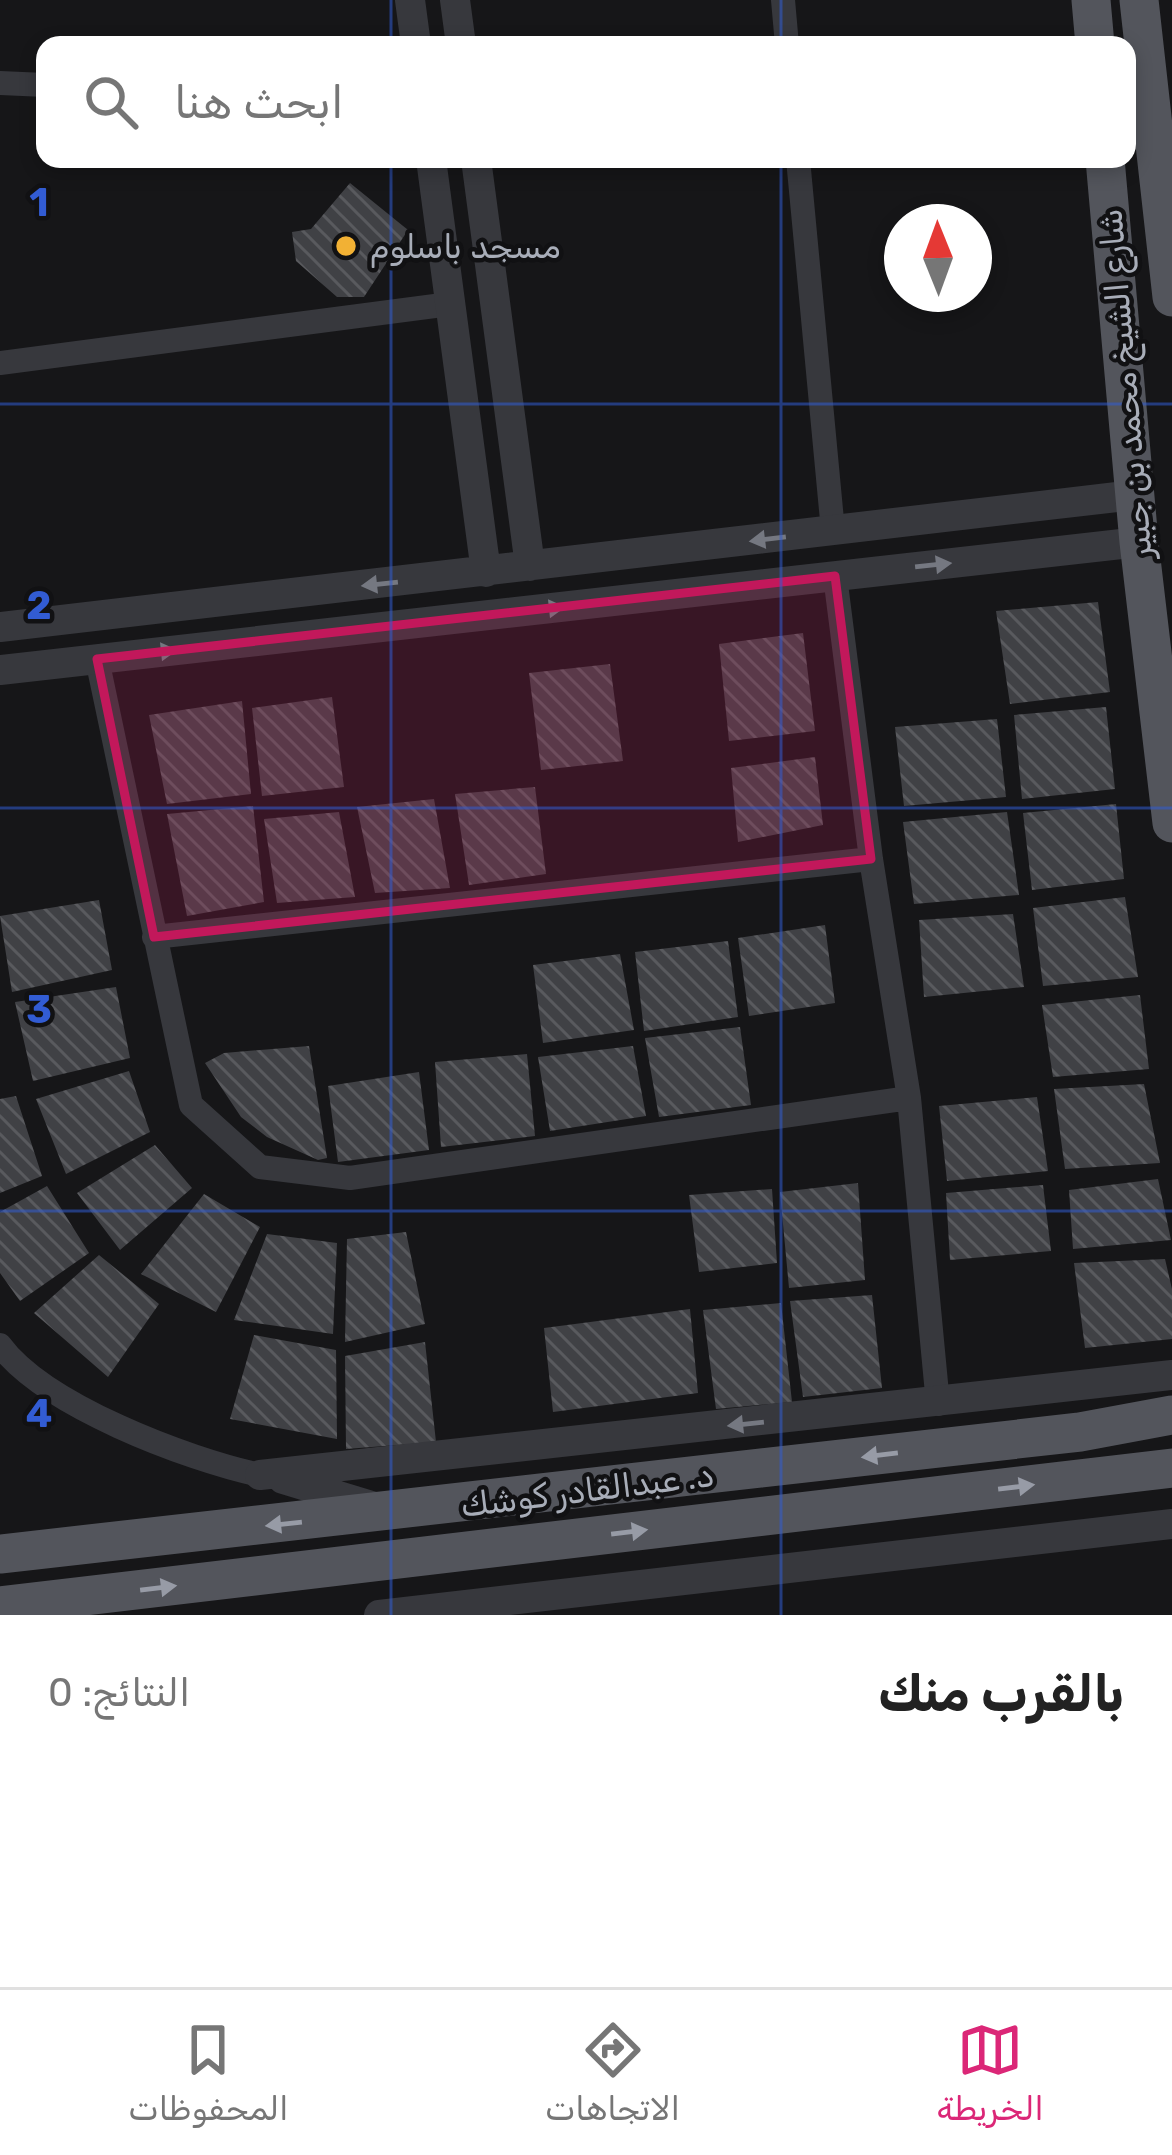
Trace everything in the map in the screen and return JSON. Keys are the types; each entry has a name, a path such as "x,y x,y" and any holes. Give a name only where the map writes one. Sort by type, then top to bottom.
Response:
{"main road":[{"path":"1091,0 1094,36"},
{"name":"شارع الشيخ محمد بن جبير","path":"1139,0 1172,297"},
{"name":"شارع الشيخ محمد بن جبير","path":"1106,168 1134,495 1172,823"},
{"name":"د. عبدالقادر كوشك","path":"0,1554 1080,1432 1172,1415"},
{"name":"د. عبدالقادر كوشك","path":"0,1606 1172,1468"}],"street":[{"path":"410,0 415,36"},
{"path":"455,0 460,36"},
{"path":"783,0 786,36"},
{"path":"0,83 36,85"},
{"path":"432,168 486,572"},
{"path":"477,168 530,566"},
{"path":"799,168 833,531"},
{"path":"0,363 450,304"},
{"path":"0,626 1134,495"},
{"path":"0,670 1139,542"},
{"path":"835,576 871,859 909,1098 938,1404"},
{"path":"97,659 191,1105 260,1167 350,1178 909,1098"},
{"path":"154,937 871,859"},
{"path":"0,1345 20,1373 191,1460 264,1474 392,1513"},
{"path":"264,1474 1172,1375"},
{"path":"1071,1387 1080,1432"},
{"path":"548,1494 555,1541"},
{"path":"814,1510 821,1564"},
{"path":"379,1615 439,1612 1172,1524"}],"highlighted area":[{"path":"835,576 871,859 154,937 97,659"}],"building":[{"name":"مسجد باسلوم","path":"350,183 408,230 364,297 337,297 296,261 292,232 311,229"},
{"path":"1098,602 1110,692 1010,704 996,611"},
{"path":"803,633 815,731 729,741 719,644"},
{"path":"610,664 623,761 541,770 529,673"},
{"path":"332,697 344,787 262,796 252,708"},
{"path":"242,701 251,794 167,804 149,715"},
{"path":"1106,707 1115,789 1022,799 1014,715"},
{"path":"997,719 1006,797 904,806 895,727"},
{"path":"815,757 823,825 738,842 731,768"},
{"path":"535,787 546,874 469,885 455,794"},
{"path":"434,799 450,888 375,893 357,807"},
{"path":"1116,804 1124,879 1032,890 1023,813"},
{"path":"253,806 264,902 187,916 167,814"},
{"path":"339,812 355,897 277,903 264,819"},
{"path":"1007,812 1019,895 914,904 903,822"},
{"path":"1125,897 1138,977 1043,986 1033,908"},
{"path":"99,900 112,970 12,992 0,916"},
{"path":"1013,914 1024,987 924,997 919,920"},
{"path":"825,925 835,1003 749,1016 738,938"},
{"path":"728,941 738,1017 644,1031 635,952"},
{"path":"620,954 634,1030 543,1043 533,965"},
{"path":"116,987 130,1058 33,1081 15,1002"},
{"path":"1140,995 1149,1069 1053,1077 1042,1005"},
{"path":"740,1027 751,1105 659,1117 645,1038"},
{"path":"309,1046 327,1158 318,1160 267,1137 241,1117 205,1063 224,1053"},
{"path":"633,1046 646,1116 550,1131 538,1057"},
{"path":"527,1054 535,1136 441,1147 435,1062"},
{"path":"129,1071 150,1132 66,1174 36,1099"},
{"path":"419,1072 429,1150 338,1162 328,1086"},
{"path":"1144,1084 1160,1163 1065,1169 1054,1089"},
{"path":"16,1096 42,1176 0,1193 0,1099"},
{"path":"1037,1097 1048,1171 947,1181 939,1106"},
{"path":"155,1145 192,1188 120,1250 77,1193"},
{"path":"1158,1179 1171,1240 1073,1249 1069,1190"},
{"path":"858,1183 865,1280 789,1288 780,1192"},
{"path":"1043,1185 1051,1251 950,1260 946,1193"},
{"path":"47,1186 89,1253 20,1301 0,1273 0,1212"},
{"path":"772,1189 777,1263 699,1272 689,1195"},
{"path":"204,1194 260,1227 216,1312 141,1274"},
{"path":"406,1232 425,1324 345,1342 347,1239"},
{"path":"267,1234 337,1243 333,1334 234,1320"},
{"path":"99,1255 159,1304 108,1377 34,1313"},
{"path":"1165,1259 1172,1289 1172,1339 1085,1348 1074,1263"},
{"path":"872,1295 882,1388 803,1397 790,1301"},
{"path":"781,1303 792,1402 716,1409 703,1310"},
{"path":"690,1309 698,1393 553,1412 544,1328"},
{"path":"254,1335 336,1350 337,1439 230,1419"},
{"path":"425,1342 436,1442 346,1449 345,1356"}],"place":[{"name":"مسجد باسلوم","path":"346,246"}]}
